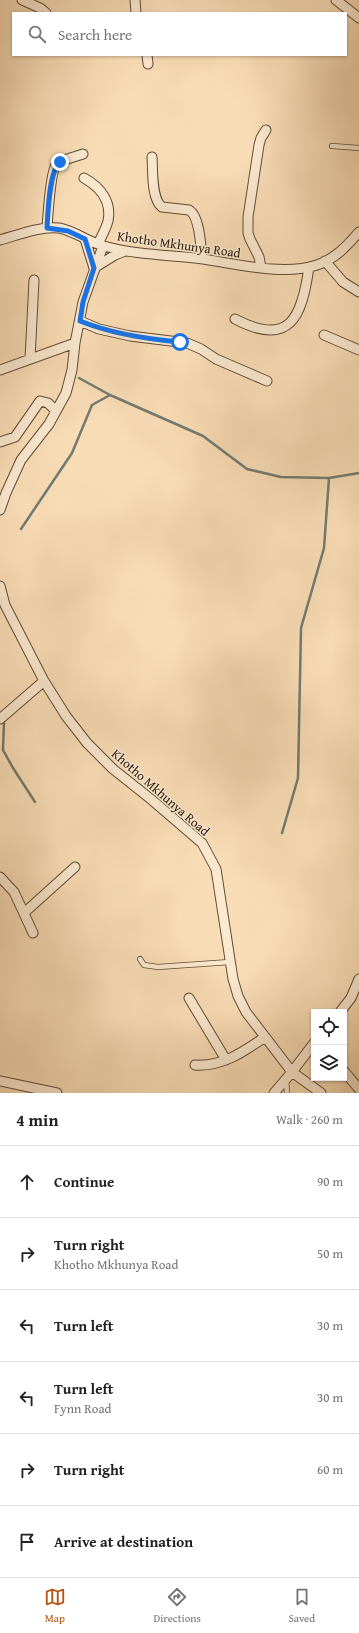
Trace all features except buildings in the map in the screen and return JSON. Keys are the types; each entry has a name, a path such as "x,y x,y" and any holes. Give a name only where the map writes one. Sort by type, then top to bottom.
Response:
{"street":[{"path":"22,0 40,8 45,12"},
{"path":"134,0 136,12"},
{"path":"336,0 359,18"},
{"path":"261,267 259,257 250,239 248,217 259,145 266,130"},
{"path":"47,228 48,207 54,169 60,162 83,154"},
{"path":"152,157 155,193 158,204 162,207 189,210 193,212 197,221 202,259"},
{"path":"1,239 47,228 68,231 100,245 108,221 108,209 100,190 96,185 84,178"},
{"name":"Khotho Mkhunya Road","path":"0,510 21,460 49,424 66,392 83,302 100,245 125,251 261,267 292,269 309,267 325,261 346,247 359,232"},
{"path":"85,239 94,268 115,255 125,251"},
{"path":"325,261 343,282 359,292"},
{"path":"235,319 262,330 278,330 286,327 291,323 302,301 309,267"},
{"path":"30,359 34,280"},
{"path":"80,321 99,329 130,336 187,343 267,381"},
{"path":"324,335 359,350"},
{"path":"0,370 75,343"},
{"path":"0,442 15,437 40,401 48,403 56,411"},
{"name":"Khotho Mkhunya Road","path":"0,586 5,605 44,681 66,716 95,752 113,769 202,843 216,869 230,962 238,996 246,1012 292,1072 321,1093"},
{"path":"0,719 44,681"},
{"path":"24,913 75,867"},
{"path":"0,877 14,892 33,933"},
{"path":"342,1009 351,998 359,979"},
{"path":"189,998 226,1060"},
{"path":"194,1065 205,1066 226,1060 246,1050 265,1037"},
{"path":"274,1093 286,1080 312,1045"},
{"path":"347,1075 359,1089"},
{"path":"0,1081 56,1093"}],"lane":[{"path":"332,146 359,148"},
{"path":"140,959 144,965 158,967 230,962"},
{"path":"286,1080 288,1093"}],"waterway":[{"path":"79,378 110,395 203,436 247,469 281,477 329,478 359,473"},
{"path":"21,529 72,453 92,405 110,395"},
{"path":"282,833 298,778 301,628 324,548 329,478"},
{"path":"4,722 3,750 35,802"}],"route":[{"path":"60,162 54,169 48,207 47,228 59,228 68,231 85,239 88,246 94,268 83,302 80,321 99,329 130,336 180,342"}]}
